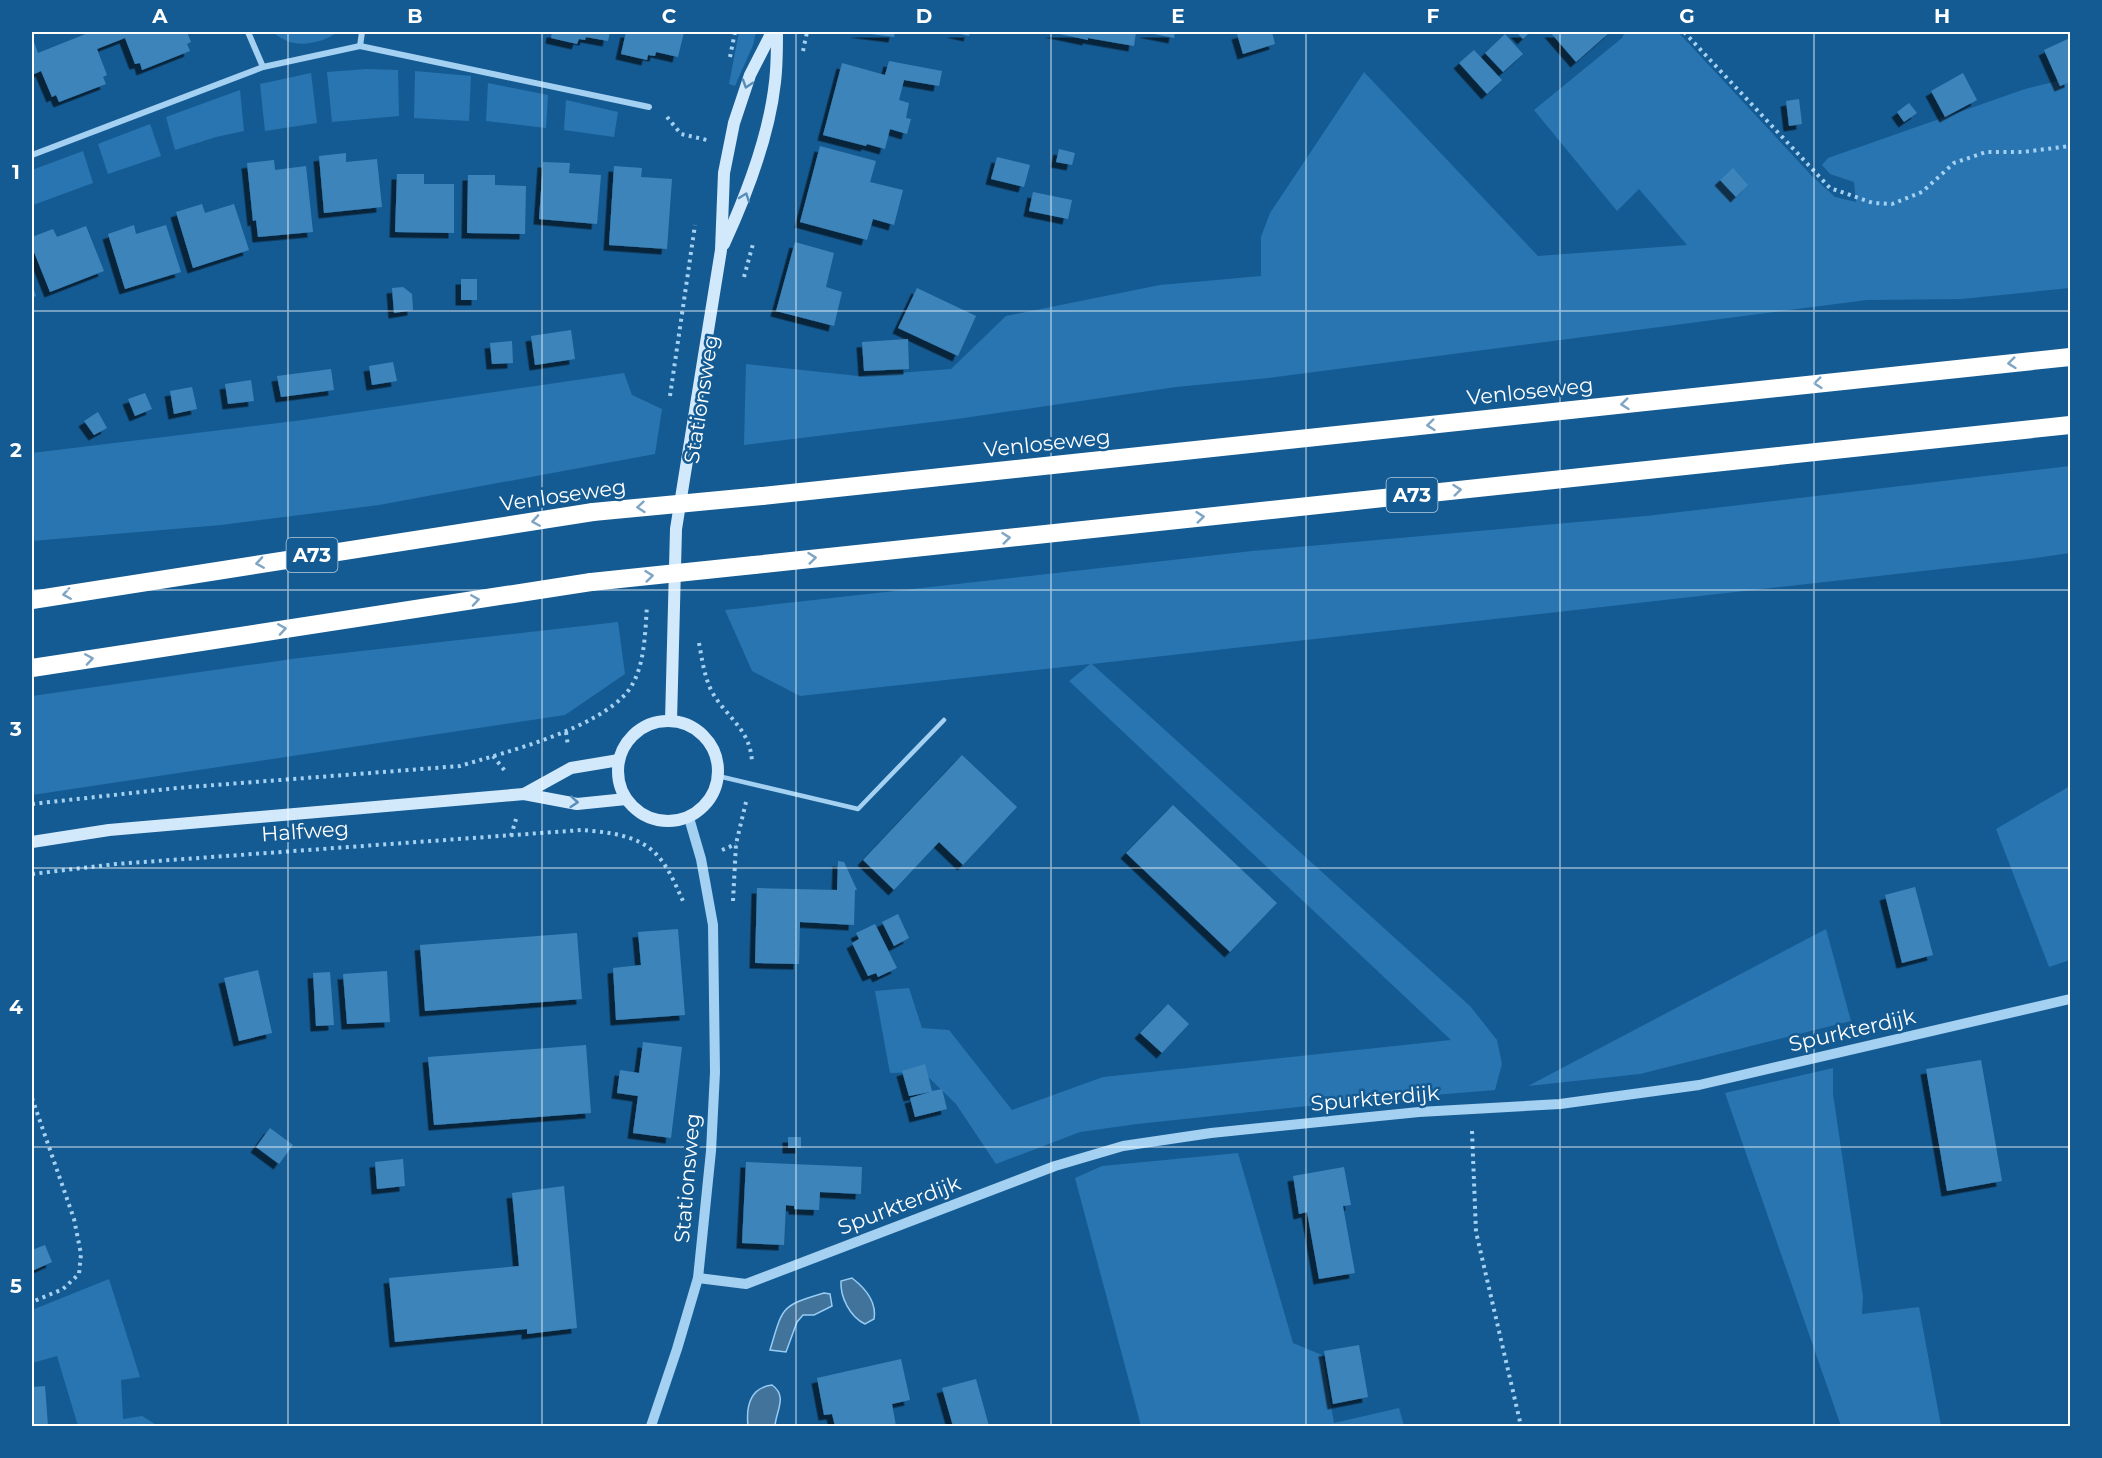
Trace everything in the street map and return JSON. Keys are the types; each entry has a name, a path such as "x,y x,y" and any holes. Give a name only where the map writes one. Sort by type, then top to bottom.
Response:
{"highway":[{"name":"Venloseweg","path":"32,600 594,512 2070,357"},
{"name":"A73","path":"32,668 591,582 2070,425"}],"main road":[{"name":"Stationsweg","path":"671,721 676,529 721,250 724,173 734,123 750,75 772,32"},
{"name":"Stationsweg","path":"721,250 757,164 775,82 777,32"},
{"path":"671,721 690,726 706,738 716,755 717,784 704,808 688,818 677,821 654,820 643,816 626,799 620,787 619,760 629,739 637,731 647,725 671,721"},
{"name":"Halfweg","path":"524,794 571,768 619,760"},
{"name":"Halfweg","path":"32,842 109,830 524,794 577,804 626,799"}],"street":[{"path":"248,32 263,67"},
{"path":"360,46 362,32"},
{"path":"32,155 263,67 360,46 649,107"},
{"name":"Stationsweg","path":"651,1426 698,1278 711,1151 715,1072 713,926 701,859 688,818"},
{"name":"Spurkterdijk","path":"698,1278 746,1284 1055,1166 1123,1146 1211,1133 1419,1112 1560,1104 1700,1085 2070,999"}],"lane":[{"path":"718,776 858,809 944,720"}],"path":[{"path":"1684,32 1830,188 1874,203 1892,204 1922,192 1954,163 1986,152 2023,152 2070,146"},
{"path":"649,107 663,112 681,134 708,140"},
{"path":"742,281 754,239"},
{"path":"699,640 705,673"},
{"path":"32,804 177,788 460,766 566,732 609,709 628,691 638,671"},
{"name":"Halfweg","path":"32,874 116,864 582,830 614,833 638,842 656,854 669,871 685,904 713,926"},
{"path":"32,1098 74,1219 81,1254 79,1274 63,1289 32,1302"},
{"path":"1472,1109 1476,1232 1521,1426"}],"shaded area":[{"path":"272,32 337,32 319,41 298,44"},
{"path":"739,32 756,32 753,45 735,86 729,84"},
{"path":"1625,32 1678,32 1812,176 1835,197 1856,202 1854,182 1830,174 1822,165 1828,158 2025,89 2070,78 2070,288 1961,299 1867,300 1268,378 1176,387 957,419 744,445 746,364 858,376 951,369 1006,316 1160,285 1261,276 1261,237 1270,213 1364,72 1538,256 1687,245 1639,189 1617,211 1534,110 1622,38"},
{"path":"367,69 398,70 399,116 332,122 327,72"},
{"path":"415,71 471,76 469,121 414,118"},
{"path":"311,73 317,123 265,131 260,84"},
{"path":"488,83 548,95 546,128 486,121"},
{"path":"240,90 244,131 175,150 166,117"},
{"path":"566,100 618,112 614,137 564,130"},
{"path":"150,124 161,156 108,174 98,144"},
{"path":"83,151 93,183 33,205 32,170"},
{"path":"624,373 632,395 662,409 655,454 379,505 221,525 32,541 32,453 303,420"},
{"path":"2070,466 2070,553 1092,664 1470,1006 1497,1040 1502,1064 1495,1090 1337,1103 1080,1132 996,1164 956,1104 923,1072 890,1073 875,991 909,988 922,1028 949,1030 1012,1110 1103,1077 1451,1040 1069,681 1090,664 800,696 752,671 725,610 1252,551 1646,516"},
{"path":"618,622 625,674 565,715 32,795 32,696 299,658"},
{"path":"2070,786 2070,960 2049,967 1996,829"},
{"path":"1826,929 1851,1021 1640,1074 1528,1086"},
{"path":"1833,1068 1833,1094 1863,1297 1862,1314 1919,1307 1941,1426 1841,1426 1725,1093"},
{"path":"1238,1153 1293,1343 1322,1355 1334,1423 1399,1408 1404,1426 1141,1426 1075,1178 1102,1166"},
{"path":"852,1278 865,1291 874,1307 874,1319 865,1324 851,1312 842,1293 841,1281"},
{"path":"109,1279 140,1377 121,1380 123,1419 142,1416 158,1426 78,1426 57,1356 32,1363 32,1310"},
{"path":"824,1293 830,1294 832,1306 814,1315 803,1315 797,1322 786,1352 770,1350 785,1310 799,1301"},
{"path":"772,1385 777,1389 780,1399 775,1426 748,1426 751,1399 758,1390"}],"building":[{"path":"87,32 187,32 191,42 187,44 190,51 142,70 140,63 135,64 125,38 97,49 107,75 103,77 106,84 59,102 56,95 52,97 41,71 32,75 32,37 38,53"},
{"path":"552,32 610,32 608,41 586,37 585,40 579,39 577,44 551,38"},
{"path":"626,32 684,32 678,57 656,52 655,56 648,55 647,60 621,54"},
{"path":"855,32 895,32 894,37"},
{"path":"952,32 970,32 969,36"},
{"path":"1050,32 1136,32 1134,46"},
{"path":"1144,32 1175,32 1174,38"},
{"path":"1272,32 1275,44 1243,54 1237,34"},
{"path":"1516,32 1530,32 1523,39"},
{"path":"1550,32 1610,32 1576,62"},
{"path":"1505,34 1523,54 1503,72 1485,53"},
{"path":"2070,38 2070,82 2060,86 2044,50"},
{"path":"1474,50 1502,80 1487,94 1459,63"},
{"path":"889,61 942,71 939,86 904,80 899,100 909,103 906,118 911,119 907,134 890,129 885,149 823,135 842,63 885,75"},
{"path":"1963,73 1977,100 1945,117 1931,91"},
{"path":"1799,99 1802,124 1789,126 1786,101"},
{"path":"1909,103 1917,113 1904,122 1897,112"},
{"path":"820,146 876,161 870,182 903,190 894,225 873,219 867,240 800,222"},
{"path":"1059,149 1075,153 1072,165 1056,162"},
{"path":"346,153 346,162 377,159 382,207 324,213 319,156"},
{"path":"997,157 1030,165 1024,187 991,179"},
{"path":"274,160 275,170 306,166 313,232 258,237 256,220 253,221 247,163"},
{"path":"543,162 570,163 569,173 601,175 597,224 539,219"},
{"path":"614,166 642,168 641,177 672,179 667,249 609,245"},
{"path":"1733,168 1748,185 1736,197 1720,180"},
{"path":"397,174 424,174 424,184 454,184 454,233 395,232"},
{"path":"468,175 495,175 495,185 526,186 525,234 467,233"},
{"path":"1033,192 1072,200 1068,219 1029,211"},
{"path":"202,204 205,213 234,204 249,250 193,268 176,212"},
{"path":"134,225 136,234 166,225 181,272 125,289 108,234"},
{"path":"86,226 104,271 50,292 32,247 32,237 53,229 57,237"},
{"path":"795,242 834,253 826,287 842,292 834,326 776,311"},
{"path":"461,279 477,279 477,300 461,300"},
{"path":"32,284 36,296 32,298"},
{"path":"403,287 412,294 413,310 394,313 392,288"},
{"path":"917,288 976,316 958,356 898,328"},
{"path":"571,330 575,359 535,365 531,336"},
{"path":"908,339 909,369 864,371 862,342"},
{"path":"512,341 513,363 492,364 490,343"},
{"path":"393,362 397,381 372,385 369,366"},
{"path":"331,369 334,390 281,397 277,376"},
{"path":"251,380 254,401 228,404 225,384"},
{"path":"192,387 197,409 174,414 170,391"},
{"path":"145,393 152,409 135,416 128,399"},
{"path":"98,412 107,428 94,435 84,421"},
{"path":"962,755 1017,807 963,865 939,842 894,890 863,860"},
{"path":"1173,805 1277,903 1230,952 1126,853"},
{"path":"838,861 844,862 857,890 855,890 854,925 800,922 799,964 755,963 757,888 837,890"},
{"path":"1915,887 1933,955 1902,963 1885,895"},
{"path":"898,914 909,938 894,946 882,922"},
{"path":"875,924 897,968 878,977 876,973 868,976 852,943 859,939 856,933"},
{"path":"678,929 685,1015 616,1020 613,968 641,965 638,932"},
{"path":"577,933 582,999 425,1011 420,945"},
{"path":"258,970 272,1033 239,1041 224,978"},
{"path":"387,971 390,1022 347,1024 343,974"},
{"path":"330,972 334,1025 316,1026 313,973"},
{"path":"1168,1004 1189,1024 1162,1053 1140,1033"},
{"path":"643,1042 682,1047 671,1138 633,1133 638,1096 617,1093 620,1070 639,1073"},
{"path":"586,1045 591,1113 434,1125 428,1057"},
{"path":"1981,1060 2002,1181 1947,1191 1926,1069"},
{"path":"925,1064 932,1091 942,1089 947,1109 915,1117 910,1098 930,1092 909,1096 902,1071"},
{"path":"270,1128 293,1145 279,1164 256,1147"},
{"path":"788,1137 801,1137 801,1148 788,1148"},
{"path":"403,1159 405,1186 377,1189 375,1162"},
{"path":"746,1162 862,1167 861,1194 820,1192 819,1210 794,1209 794,1206 786,1205 784,1245 742,1243"},
{"path":"1344,1167 1351,1205 1343,1206 1355,1273 1319,1279 1307,1212 1299,1214 1293,1176"},
{"path":"564,1186 577,1328 527,1334 527,1329 395,1342 389,1278 519,1266 512,1193"},
{"path":"45,1245 52,1262 32,1271 32,1250"},
{"path":"1359,1345 1368,1397 1333,1404 1324,1351"},
{"path":"901,1359 910,1400 892,1404 896,1426 835,1426 832,1414 824,1415 817,1378"},
{"path":"976,1379 989,1426 953,1426 942,1388"},
{"path":"45,1386 48,1426 32,1426 32,1387"}]}
